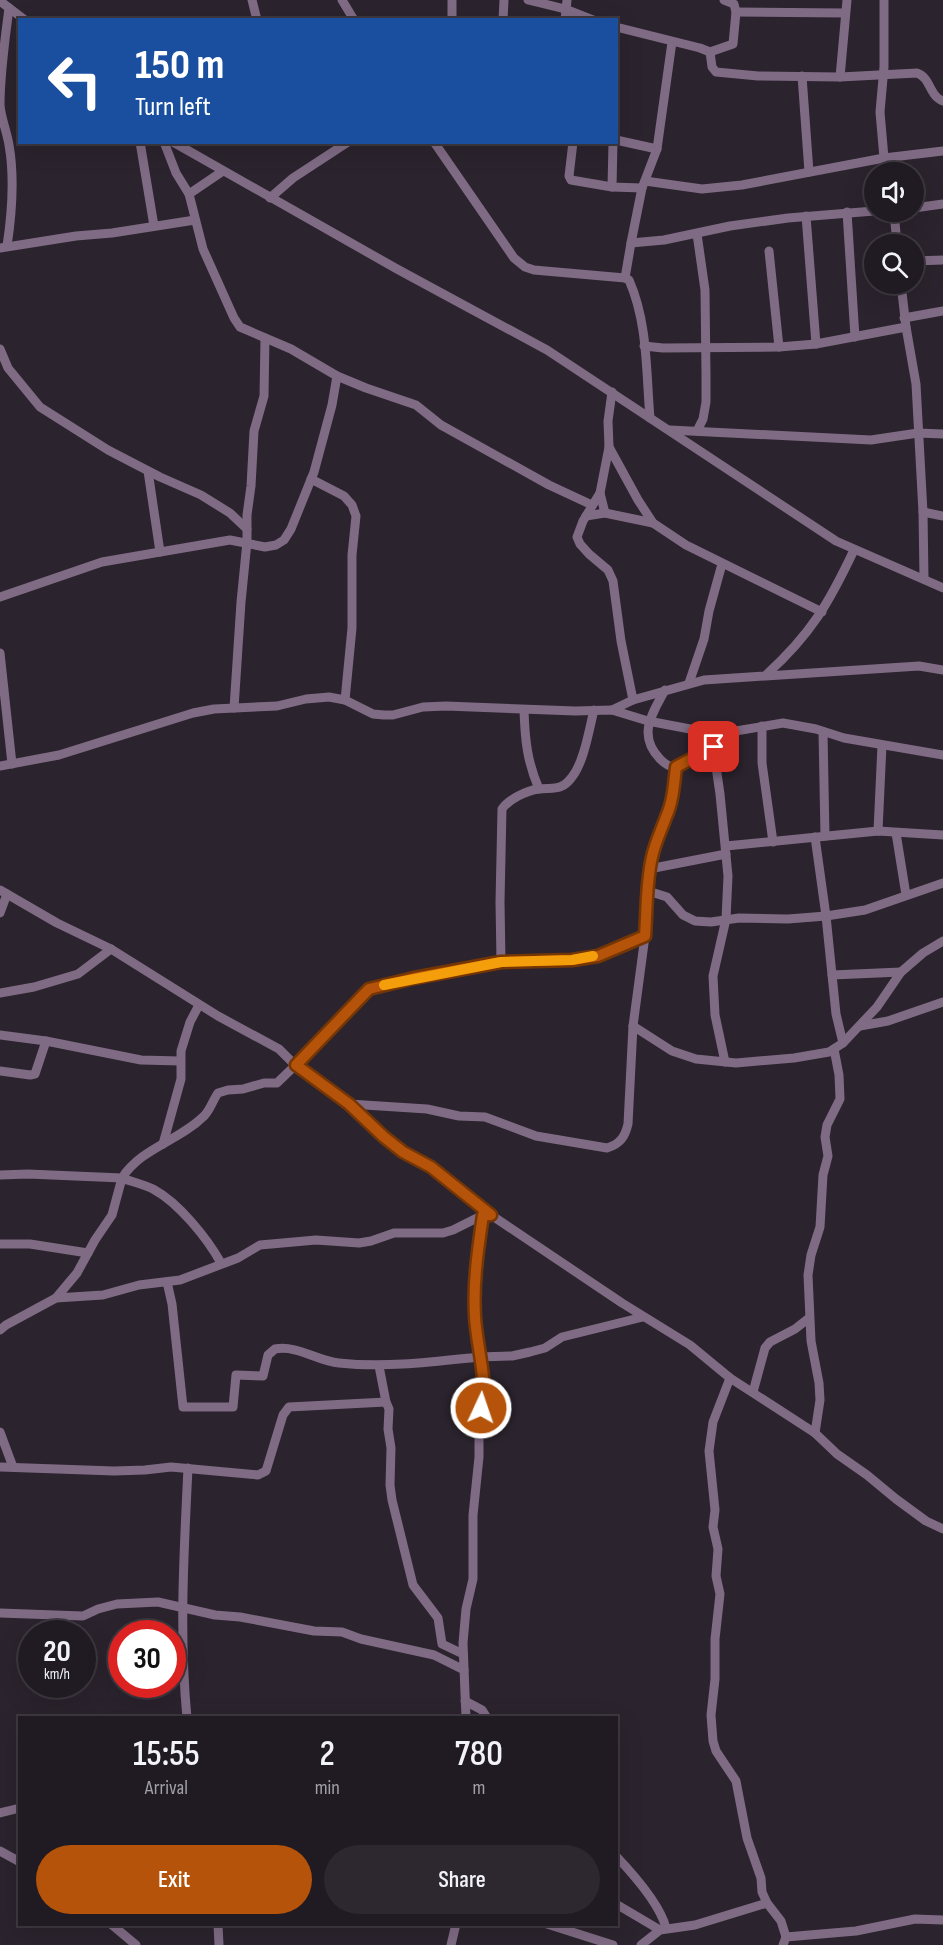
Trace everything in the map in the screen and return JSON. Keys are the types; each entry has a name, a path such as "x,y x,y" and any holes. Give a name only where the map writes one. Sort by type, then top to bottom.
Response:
{"street":[{"path":"252,0 256,18"},
{"path":"342,0 353,18"},
{"path":"452,0 452,18"},
{"path":"503,18 504,0"},
{"path":"528,0 587,18"},
{"path":"618,29 710,52 733,44 736,12 734,4 724,0"},
{"path":"763,12 764,0"},
{"path":"840,77 847,0"},
{"path":"884,0 884,74 880,112 885,162"},
{"path":"0,1 22,18"},
{"path":"9,8 3,52 0,106 9,147 12,184 11,220 4,247 195,220"},
{"path":"736,12 845,13"},
{"path":"625,278 644,184 657,149 672,42"},
{"path":"710,52 712,67 716,72 744,75 840,77 917,73 922,75 935,96 943,101"},
{"path":"802,76 809,172"},
{"path":"618,142 657,149"},
{"path":"140,144 154,226"},
{"path":"165,144 176,172 189,194 203,249 240,327 291,349 337,376 416,405 441,425 549,485 592,505"},
{"path":"176,144 547,350 806,522 854,550 943,588"},
{"path":"270,198 293,178 345,144"},
{"path":"435,144 514,258 525,267 534,270 629,280 640,307 650,418"},
{"path":"573,144 569,176 571,180 612,187 644,184 702,189 742,185 884,158 943,151"},
{"path":"612,187 615,144"},
{"path":"189,194 223,171"},
{"path":"924,207 943,204"},
{"path":"631,243 697,234 730,226 864,211"},
{"path":"847,212 855,336"},
{"path":"806,216 816,344"},
{"path":"697,234 705,290 706,402 703,419 697,431"},
{"path":"768,251 779,347"},
{"path":"924,261 943,260"},
{"path":"902,294 916,384 924,579"},
{"path":"644,346 705,348 816,344 855,336 943,311"},
{"path":"234,708 241,602 248,542 254,431 264,396 265,338"},
{"path":"0,349 8,368 40,406 108,450 201,495 230,513 247,530"},
{"path":"0,597 102,562 230,540 265,547 284,540 291,529 311,479 332,405 337,376"},
{"path":"612,392 608,421 609,447 600,493 585,516 578,537 580,544 589,554 608,570 613,581 621,642 633,700"},
{"path":"668,429 872,440 918,433 943,434"},
{"path":"609,447 626,480 653,523"},
{"path":"148,471 160,552"},
{"path":"311,479 344,496 352,505 356,516 351,555 352,627 345,700"},
{"path":"600,493 605,513"},
{"path":"923,512 943,516"},
{"path":"585,516 605,513 653,523 686,545 722,564 822,612"},
{"path":"767,674 801,640 822,612 854,550"},
{"path":"689,683 704,639 722,564"},
{"path":"0,653 3,723 12,764"},
{"path":"612,710 633,700 704,680 767,674 919,666 943,670"},
{"path":"665,690 648,721 650,744 658,758 676,767 714,747"},
{"path":"0,766 71,752 193,712 277,706 318,697 345,700 373,714 384,715 393,715 423,706 524,710 612,710 648,721 711,733 783,723 882,745 943,755"},
{"path":"524,710 526,746 530,766 539,789"},
{"path":"501,962 502,809 506,803 539,789 551,790 564,786 573,776 583,752 594,710"},
{"path":"762,726 762,763 772,842"},
{"path":"823,732 820,836 836,1014 843,1043"},
{"path":"711,733 728,876 726,919 713,976 715,1016 725,1062"},
{"path":"878,831 882,745"},
{"path":"349,1104 405,1107 459,1116 485,1117 536,1136 607,1148 622,1140 628,1124 633,1026 645,936 649,868 670,804 676,767"},
{"path":"649,868 726,850 820,836 878,831 943,835"},
{"path":"896,832 906,895"},
{"path":"648,891 667,897 683,915 695,921 711,922 726,919 788,919 865,910 943,883"},
{"path":"0,913 4,892 65,927 111,949 199,1005 279,1049 296,1065 349,1104 394,1144 431,1167 487,1215 690,1345 730,1378 815,1433 837,1454 926,1521 943,1529"},
{"path":"2,1326 56,1298 77,1273 112,1215 122,1178 128,1169 204,1116 218,1092 243,1089 264,1083 278,1083 369,989 501,962 572,960 598,956 645,936"},
{"path":"633,1026 672,1051 696,1059 725,1062 794,1058 829,1053 843,1043 877,1007 901,972 943,940"},
{"path":"0,993 34,987 78,974 111,949"},
{"path":"832,975 901,972"},
{"path":"860,1026 888,1021 943,1002"},
{"path":"163,1144 179,1090 182,1070 181,1051 190,1022 199,1005"},
{"path":"0,1035 46,1041 141,1060 180,1060"},
{"path":"0,1071 35,1074 46,1041"},
{"path":"815,1433 820,1391 809,1318 808,1275 811,1255 820,1227 823,1175 828,1156 825,1137 827,1125 840,1098 839,1075 834,1049"},
{"path":"0,1175 28,1173 122,1178 151,1188 186,1215 210,1243 221,1263"},
{"path":"56,1298 103,1295 198,1274 238,1258 260,1245 316,1240 359,1243 394,1233 443,1233 487,1215"},
{"path":"466,1716 463,1654 466,1609 473,1579 473,1515 479,1457 479,1418 485,1396 474,1302 487,1215"},
{"path":"0,1244 30,1244 88,1253"},
{"path":"167,1282 173,1314 183,1407 233,1407 236,1375 263,1376 268,1355 275,1349 291,1349 335,1363 379,1366 504,1357 545,1347 562,1337 644,1317"},
{"path":"753,1392 765,1348 770,1342 795,1329 809,1318"},
{"path":"379,1366 389,1408 392,1500 413,1585 438,1618 442,1644 434,1655"},
{"path":"730,1378 713,1422 709,1451 715,1510 713,1527 718,1549 716,1576 720,1594 711,1715 714,1746 736,1781 747,1838 759,1871 766,1903 781,1921 784,1941 856,1931 915,1919 943,1920"},
{"path":"0,1467 114,1471 188,1468 263,1474 266,1471 285,1410 289,1407 386,1402"},
{"path":"0,1432 13,1467"},
{"path":"187,1716 183,1675 188,1468"},
{"path":"0,1613 83,1616 117,1604 158,1602 314,1631 342,1632 361,1639 434,1655 464,1670"},
{"path":"442,1644 463,1654"},
{"path":"465,1701 482,1710 486,1716"},
{"path":"0,1814 18,1809"},
{"path":"0,1842 3,1852 18,1861"},
{"path":"618,1858 645,1889 664,1919 663,1929"},
{"path":"640,1945 663,1929 695,1925 766,1903"},
{"path":"618,1905 663,1929"},
{"path":"113,1926 136,1945"},
{"path":"218,1926 219,1945"},
{"path":"451,1945 456,1926"},
{"path":"553,1926 613,1945"}],"slow traffic":[{"path":"384,985 501,962 539,959 572,960 593,956"}],"route":[{"path":"481,1408 485,1396 474,1302 483,1215 491,1215 431,1167 403,1152 349,1104 296,1065 369,989 501,962 539,959 572,960 598,956 645,936 649,868 670,804 676,767 714,747"}]}
